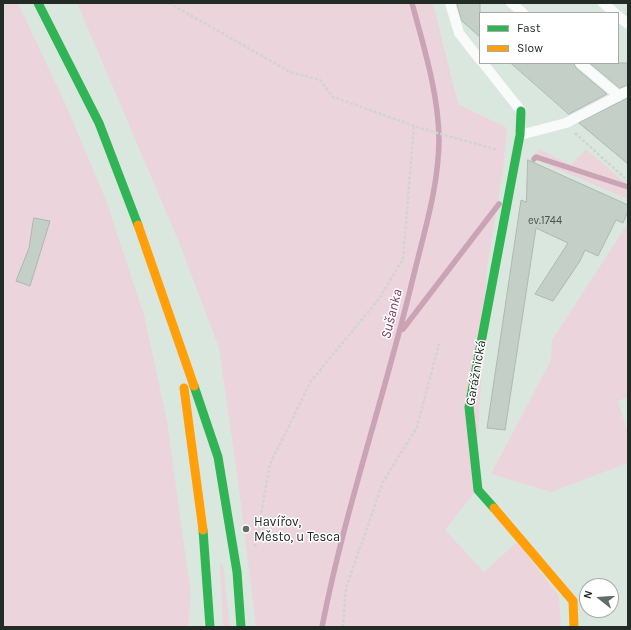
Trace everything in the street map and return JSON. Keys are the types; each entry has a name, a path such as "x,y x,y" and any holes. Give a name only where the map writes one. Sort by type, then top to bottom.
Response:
{"main road":[{"path":"38,3 99,122 174,324 218,457 237,572 241,627"},
{"name":"Garážnická","path":"521,111 520,135 469,407 478,490 573,601 574,627"},
{"path":"174,324 203,517 208,566 210,627"}],"lane":[{"path":"450,3 459,33 479,59"},
{"path":"511,3 521,12"},
{"path":"603,3 613,12"},
{"path":"619,17 628,24"},
{"path":"484,64 521,111"},
{"path":"581,64 619,96"},
{"path":"520,135 566,122 628,91"}],"path":[{"path":"168,3 290,72 320,80 333,97 423,129 516,155"},
{"path":"566,122 582,142 628,181"},
{"path":"253,553 270,464 311,382 379,299 403,259 414,126"},
{"path":"343,627 346,588 383,482 417,427 439,344"}],"shaded area":[{"path":"3,3 18,3 65,103 106,200 144,315 167,421 191,595 188,627 3,627"},
{"path":"77,3 433,3 458,104 507,128 503,170 487,269 475,492 445,530 484,572 517,542 559,596 561,627 256,627 238,481 219,348 179,242"},
{"path":"539,149 571,165 586,149 628,185 628,199 534,159"},
{"path":"628,223 628,397 618,401 628,433 628,463 551,492 491,474 551,360 552,340"},
{"path":"220,564 223,565 230,627 223,627"}],"building":[{"path":"457,3 480,3 479,36 462,21"},
{"path":"628,63 628,85 620,88 591,64"},
{"path":"512,64 574,64 576,68 607,94 569,114"},
{"path":"628,98 628,164 579,123"},
{"path":"528,160 628,205 628,211 623,223 616,220 598,256 585,250 580,261 553,301 535,294 568,243 536,228 505,430 487,428 521,200 526,202"},
{"path":"34,218 50,221 30,286 16,281 29,248"}],"waterway":[{"name":"Sušanka","path":"322,627 342,539 402,322 434,191 438,156 438,121 430,70 412,3"},
{"path":"534,159 536,157 628,187"},
{"path":"403,329 499,204"}],"traffic: fast":[{"path":"38,3 99,123 138,225"},
{"path":"494,508 478,490 469,407 520,135 521,111"},
{"path":"194,386 218,457 237,572 241,627"},
{"path":"203,530 210,627"}],"traffic: slow":[{"path":"138,225 194,386"},
{"path":"184,388 203,530"},
{"path":"494,508 573,601 574,627"}],"place":[{"name":"Havířov, Město, u Tesca","path":"246,529"}]}
